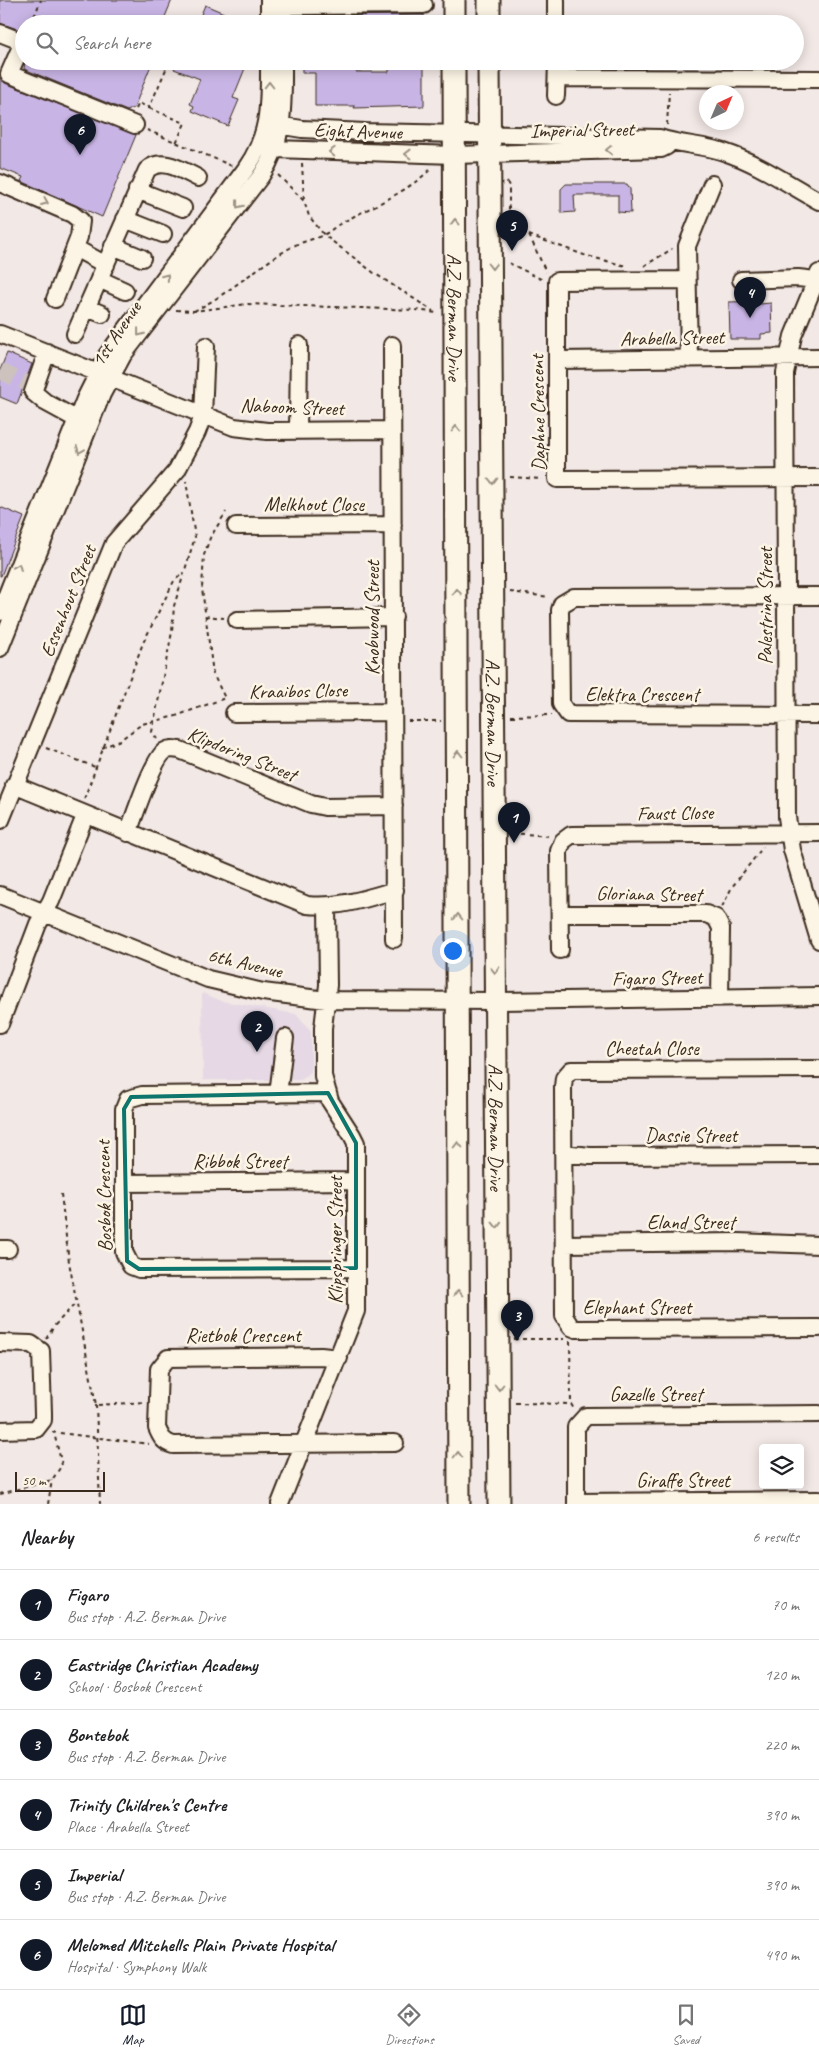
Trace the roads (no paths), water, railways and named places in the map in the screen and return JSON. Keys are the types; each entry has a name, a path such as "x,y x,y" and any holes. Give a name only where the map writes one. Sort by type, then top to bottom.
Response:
{"main road":[{"path":"454,0 454,15"},
{"path":"489,0 489,15"},
{"name":"A.Z. Berman Drive","path":"454,70 459,1504"},
{"name":"A.Z. Berman Drive","path":"489,70 499,1504"}],"street":[{"path":"279,0 291,6 424,5"},
{"path":"273,15 279,0"},
{"path":"279,0 282,15"},
{"path":"556,0 556,15"},
{"path":"0,33 15,39"},
{"path":"15,60 9,74 133,124"},
{"name":"1st Avenue","path":"270,70 274,125"},
{"name":"1st Avenue","path":"0,648 4,610 78,420 104,376 123,355 261,176 274,125 282,70"},
{"path":"556,96 557,70"},
{"path":"557,78 819,79"},
{"name":"Eight Avenue","path":"274,125 347,131 454,133 490,144"},
{"name":"Imperial Street","path":"490,144 660,138 670,136 736,156 819,201"},
{"name":"Eight Avenue","path":"268,147 454,155 490,144"},
{"path":"75,334 147,170 156,164 168,165 198,178"},
{"path":"0,184 76,216 81,225 75,248 55,299"},
{"path":"689,360 687,280 689,238 712,184"},
{"path":"137,190 183,208"},
{"path":"125,219 163,234"},
{"path":"114,246 142,258"},
{"path":"75,248 125,291"},
{"name":"Daphne Crescent","path":"687,280 640,275 553,281 558,360 557,479 819,478"},
{"path":"740,280 818,276"},
{"name":"Palestrina Street","path":"818,276 793,336 787,357 787,715 783,833 792,850 816,917 819,940"},
{"path":"87,308 102,314"},
{"name":"Naboom Street","path":"0,334 203,416 249,430 392,430"},
{"path":"298,345 298,431"},
{"name":"Knobwood Street","path":"392,345 394,939"},
{"path":"203,416 206,346"},
{"path":"47,352 30,385 33,392 39,398 78,420"},
{"name":"Arabella Street","path":"558,360 689,360 819,357"},
{"name":"1st Avenue","path":"4,610 102,394 104,376"},
{"name":"Essenhout Street","path":"1,820 114,543 177,470 203,416"},
{"name":"Melkhout Close","path":"231,519 393,525"},
{"path":"786,596 819,596"},
{"name":"Elektra Crescent","path":"786,596 574,598 562,604 560,610 561,704 563,710 574,716 819,715"},
{"path":"237,620 394,617"},
{"name":"Kraaibos Close","path":"234,714 393,716"},
{"name":"Klipdoring Street","path":"128,833 156,763 162,753 171,748 311,804 325,807 394,806"},
{"path":"14,786 307,905 327,907 357,902 395,890"},
{"path":"0,1024 3,1007 44,913 82,814"},
{"name":"Faust Close","path":"560,914 559,851 562,841 571,835 819,833"},
{"name":"6th Avenue","path":"0,895 208,979 263,992 326,1000 496,1001"},
{"name":"Klipspringer Street","path":"280,1504 356,1311 356,1143 330,1101 323,1076 327,907"},
{"path":"560,914 560,950"},
{"name":"Gloriana Street","path":"560,914 706,914 716,918 721,928 720,998"},
{"name":"Figaro Street","path":"496,1001 819,996"},
{"path":"278,1094 285,1038"},
{"name":"Cheetah Close","path":"564,1153 564,1078 571,1070 819,1068"},
{"name":"Bosbok Crescent","path":"328,1093 142,1095 132,1097 125,1103 124,1109 124,1252 131,1266 138,1269 356,1268"},
{"name":"Dassie Street","path":"564,1153 590,1156 819,1155"},
{"name":"Elephant Street","path":"564,1153 564,1316 571,1327 576,1329 819,1328"},
{"name":"Ribbok Street","path":"124,1183 356,1181"},
{"name":"Eland Street","path":"564,1244 738,1242 819,1245"},
{"path":"0,1343 31,1344 38,1348 42,1357 43,1413 43,1420 36,1429 0,1430"},
{"name":"Rietbok Crescent","path":"305,1443 173,1445 163,1439 157,1428 159,1370 165,1360 171,1356 321,1356 339,1358"},
{"name":"Gazelle Street","path":"576,1503 576,1427 580,1420 586,1416 819,1414"},
{"path":"305,1443 395,1443"},
{"name":"Giraffe Street","path":"576,1503 738,1503 819,1500"}],"tunnel":[{"path":"0,371 26,383"}],"place":[{"name":"Melomed Mitchells Plain Private Hospital","path":"80,155"},
{"name":"Imperial","path":"512,251"},
{"name":"Trinity Children's Centre","path":"750,318"},
{"name":"Figaro","path":"514,843"},
{"name":"Eastridge Christian Academy","path":"257,1052"},
{"name":"Bontebok","path":"517,1341"}]}
